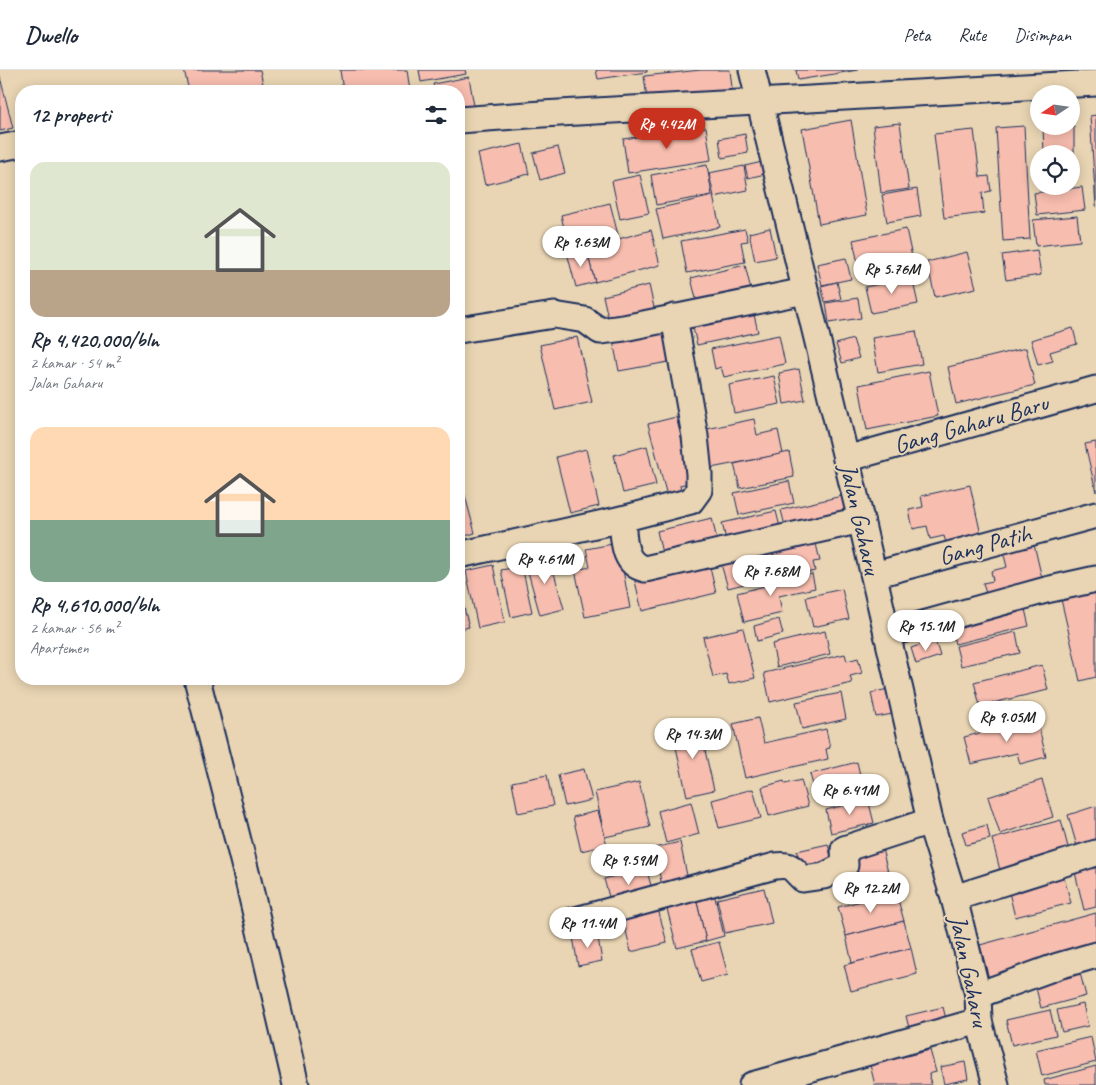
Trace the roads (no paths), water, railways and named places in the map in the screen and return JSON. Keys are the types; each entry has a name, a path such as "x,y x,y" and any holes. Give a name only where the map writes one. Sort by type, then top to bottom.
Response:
{"street":[{"name":"Jalan Gaharu","path":"752,70 861,520 930,821 954,898 978,996 979,1021 996,1085"},
{"path":"465,120 1096,83"},
{"path":"0,148 15,145"},
{"path":"465,329 554,315 585,320 600,331 624,328 806,291"},
{"path":"465,555 622,519 691,501 699,490 695,436 674,317"},
{"name":"Gang Gaharu Baru","path":"846,459 1096,389"},
{"name":"Gang Patih","path":"874,575 1096,515"},
{"path":"622,519 626,554 638,568 645,569 861,520"},
{"path":"887,634 1046,590 1096,579"},
{"path":"199,685 247,876 296,1085"},
{"path":"572,921 774,866 784,865 793,867 803,879 824,876 845,865 844,849 930,821"},
{"path":"954,898 1096,853"},
{"path":"978,996 1058,966 1096,955"},
{"path":"752,1085 979,1021"}]}
